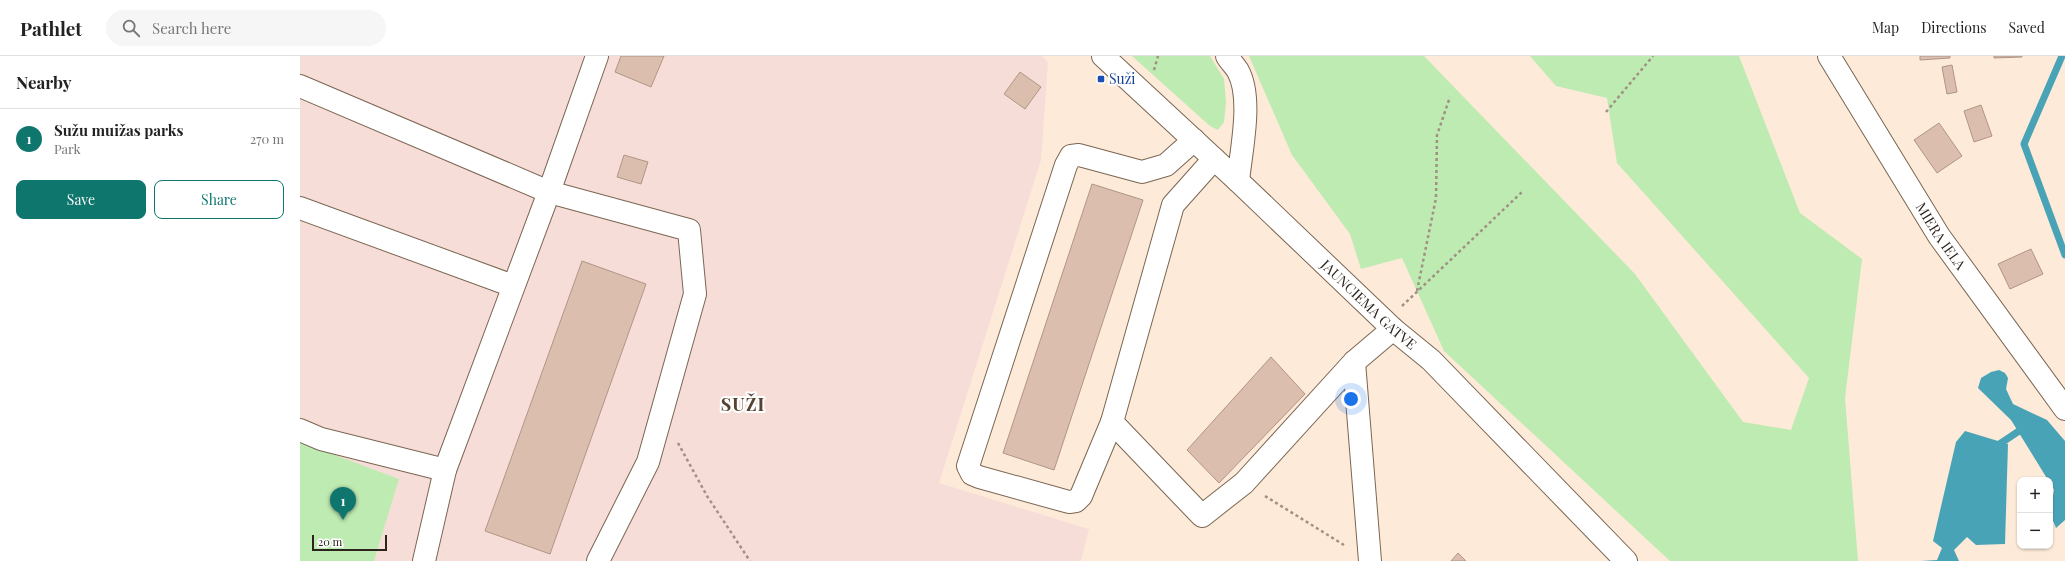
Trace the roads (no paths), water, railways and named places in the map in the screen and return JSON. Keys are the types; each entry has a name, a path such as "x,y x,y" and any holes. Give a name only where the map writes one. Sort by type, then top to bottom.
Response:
{"main road":[{"path":"424,561 444,470 597,56"},
{"name":"JAUNCIEMA GATVE","path":"1103,56 1238,181 1389,326 1431,360 1626,561"},
{"path":"1227,56 1238,72 1244,94 1244,130 1238,181"},
{"name":"MIERA IELA","path":"1828,56 1939,236 2065,409"},
{"path":"300,86 548,192 689,230 695,294 648,462 598,561"},
{"path":"1194,140 1166,165 1142,172 1079,155 1071,156 1066,165 968,466 972,474 979,478 1069,502 1076,501 1081,496 1112,422 1173,205 1214,159"},
{"path":"300,208 513,286"},
{"path":"1112,422 1202,516 1244,482 1389,326"},
{"path":"1354,362 1370,561"},
{"path":"300,430 320,439 444,470"}],"water":[{"path":"1999,370 2005,373 2008,378 2006,389 2013,404 2047,420 2065,441 2065,520 2056,528 2053,520 2053,477 2046,477 2011,420 1978,388 1981,378 1991,372"},
{"path":"1965,431 2008,444 2005,544 1976,545 1967,537 1954,550 1959,561 1921,561 1937,560 1942,548 1933,541 1956,442"}],"waterway":[{"path":"2062,56 2024,144 2065,255"},
{"path":"1995,447 2025,427"}],"place":[{"name":"Suži","path":"1101,79"},
{"name":"Sužu muižas parks","path":"343,520"}],"district":[{"name":"SUŽI","path":"743,405"}]}
